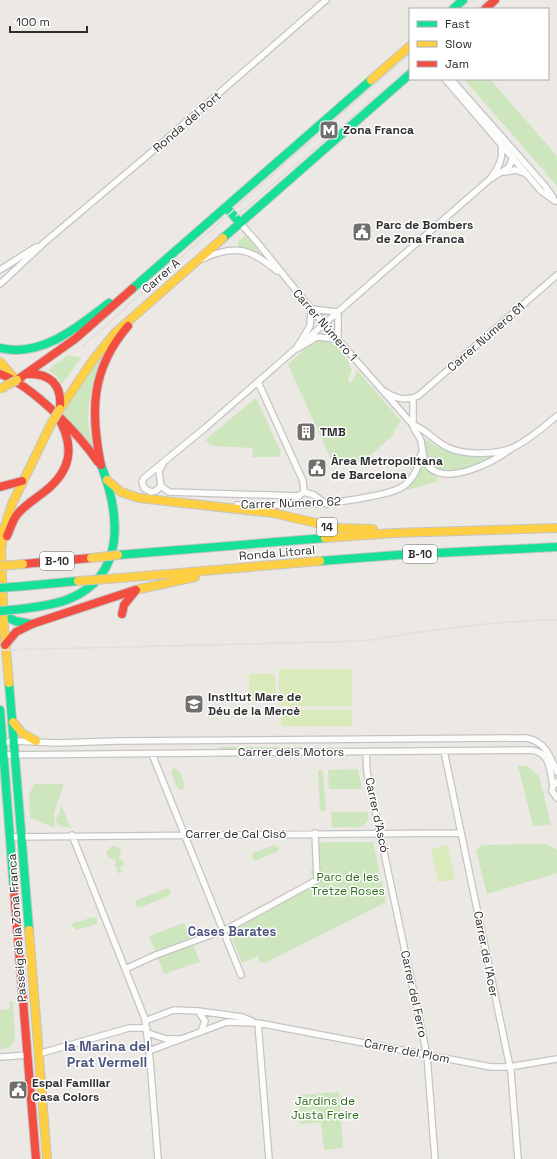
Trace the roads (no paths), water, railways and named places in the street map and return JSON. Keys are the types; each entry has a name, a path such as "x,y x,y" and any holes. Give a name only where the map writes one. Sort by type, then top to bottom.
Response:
{"main road":[{"path":"454,8 463,0"},
{"path":"486,8 495,0"},
{"name":"Carrer A","path":"0,390 27,374 75,339 409,47"},
{"name":"Carrer A","path":"1,551 7,519 22,481 57,411 106,343 143,307 409,75"},
{"path":"226,207 240,223"},
{"path":"0,348 11,352 20,352 49,342 102,308 152,271"},
{"path":"1,613 54,604 84,592 102,573 109,561 116,539 114,511 107,480 101,466 95,436 94,415 101,370 108,354 143,307"},
{"path":"0,362 24,388"},
{"path":"0,374 24,388 57,411 101,466"},
{"path":"1,551 16,517 53,484 67,465 70,447 68,435 57,411 61,394 54,380 46,375 27,374"},
{"path":"107,480 117,490 132,497 184,503"},
{"path":"0,487 22,481"},
{"name":"14","path":"184,503 273,513 338,528 472,530"},
{"name":"Ronda Litoral","path":"0,566 318,539 472,530 557,528"},
{"name":"Ronda Litoral","path":"0,588 398,555 557,547"},
{"name":"Passeig de la Zona Franca","path":"1,551 1,613 15,741 47,1159"},
{"path":"5,645 16,632 32,624 136,590 191,578 282,565"},
{"path":"122,614 124,605 136,590"},
{"path":"1,613 15,621 32,624"},
{"name":"Passeig de la Zona Franca","path":"0,710 1,743 11,836 36,1159"},
{"path":"13,722 22,733 36,741"},
{"path":"28,1055 38,1054"}],"street":[{"name":"Ronda del Port","path":"0,284 45,242 148,155 326,0"},
{"path":"446,80 501,145 510,160 525,173 541,191 556,202"},
{"path":"452,80 545,186 556,202"},
{"path":"163,464 160,470 161,486 156,491 151,492 144,488 142,482 152,471 163,464 258,382 499,171 510,160 512,154 506,148 501,137"},
{"path":"499,171 502,155 501,145"},
{"path":"510,160 519,162 533,177 545,186"},
{"path":"499,171 515,170 525,173"},
{"name":"Carrer Número 1","path":"240,223 258,242 311,309 413,425"},
{"name":"Ronda del Port","path":"0,270 45,242"},
{"name":"Carrer Número 1","path":"195,263 224,250 242,250 261,258 286,279"},
{"name":"Carrer Número 61","path":"413,398 424,391 557,275"},
{"path":"296,349 310,326 311,309 338,312"},
{"path":"296,349 317,337 338,339 338,312"},
{"path":"258,382 303,482 304,492"},
{"path":"379,387 395,397 413,398 413,425 420,440 424,460 430,468 439,472 452,473 476,469 512,448 557,416"},
{"path":"413,425 417,426 436,441 458,451 479,453 512,448"},
{"name":"Carrer Número 62","path":"184,503 326,504 381,494 403,486 414,476 422,452"},
{"path":"161,486 169,492 299,496"},
{"path":"295,504 294,501 304,492"},
{"path":"304,492 314,495 326,504"},
{"name":"Carrer dels Motors","path":"1,743 15,741 56,743 118,741 526,738 535,741 546,749 557,772"},
{"name":"Carrer de l'Acer","path":"444,751 513,1089 518,1159"},
{"name":"Carrer dels Motors","path":"2,755 536,751 543,754 547,759 555,784 552,791 557,799"},
{"name":"Carrer d'Ascó","path":"366,752 366,765 395,902"},
{"path":"152,754 241,975"},
{"path":"125,969 156,955 223,930 317,880 315,833"},
{"name":"Carrer de Cal Cisó","path":"11,836 461,833"},
{"path":"72,835 145,1021 158,1159"},
{"name":"Carrer del Ferro","path":"395,902 427,1055 435,1159"},
{"path":"145,1021 174,1010 198,1010 242,1018 258,1023"},
{"path":"198,1010 205,1020 201,1032"},
{"path":"149,1051 185,1039 227,1022 258,1023"},
{"path":"258,1023 269,1159"},
{"name":"Carrer del Plom","path":"258,1023 491,1067 509,1067 557,1059"},
{"path":"38,1054 129,1028 147,1030 166,1039 185,1039"},
{"path":"0,1057 28,1055"}],"railway":[{"path":"462,8 472,0"},
{"path":"477,8 486,0"},
{"path":"83,346 289,160 409,55"},
{"path":"236,216 409,68"},
{"path":"0,650 362,641 476,625 557,620"}],"place":[{"name":"Zona Franca","path":"329,130"},
{"name":"Parc de Bombers de Zona Franca","path":"362,232"},
{"name":"TMB","path":"306,432"},
{"name":"Àrea Metropolitana de Barcelona","path":"317,468"},
{"name":"Institut Mare de Déu de la Mercè","path":"194,704"},
{"name":"Espai Familiar Casa Colors","path":"18,1090"}],"district":[{"name":"Cases Barates","path":"232,931"},
{"name":"la Marina del Prat Vermell","path":"107,1054"}],"park label":[{"name":"Parc de les Tretze Roses","path":"348,884"},
{"name":"Jardins de Justa Freire","path":"325,1108"}]}
